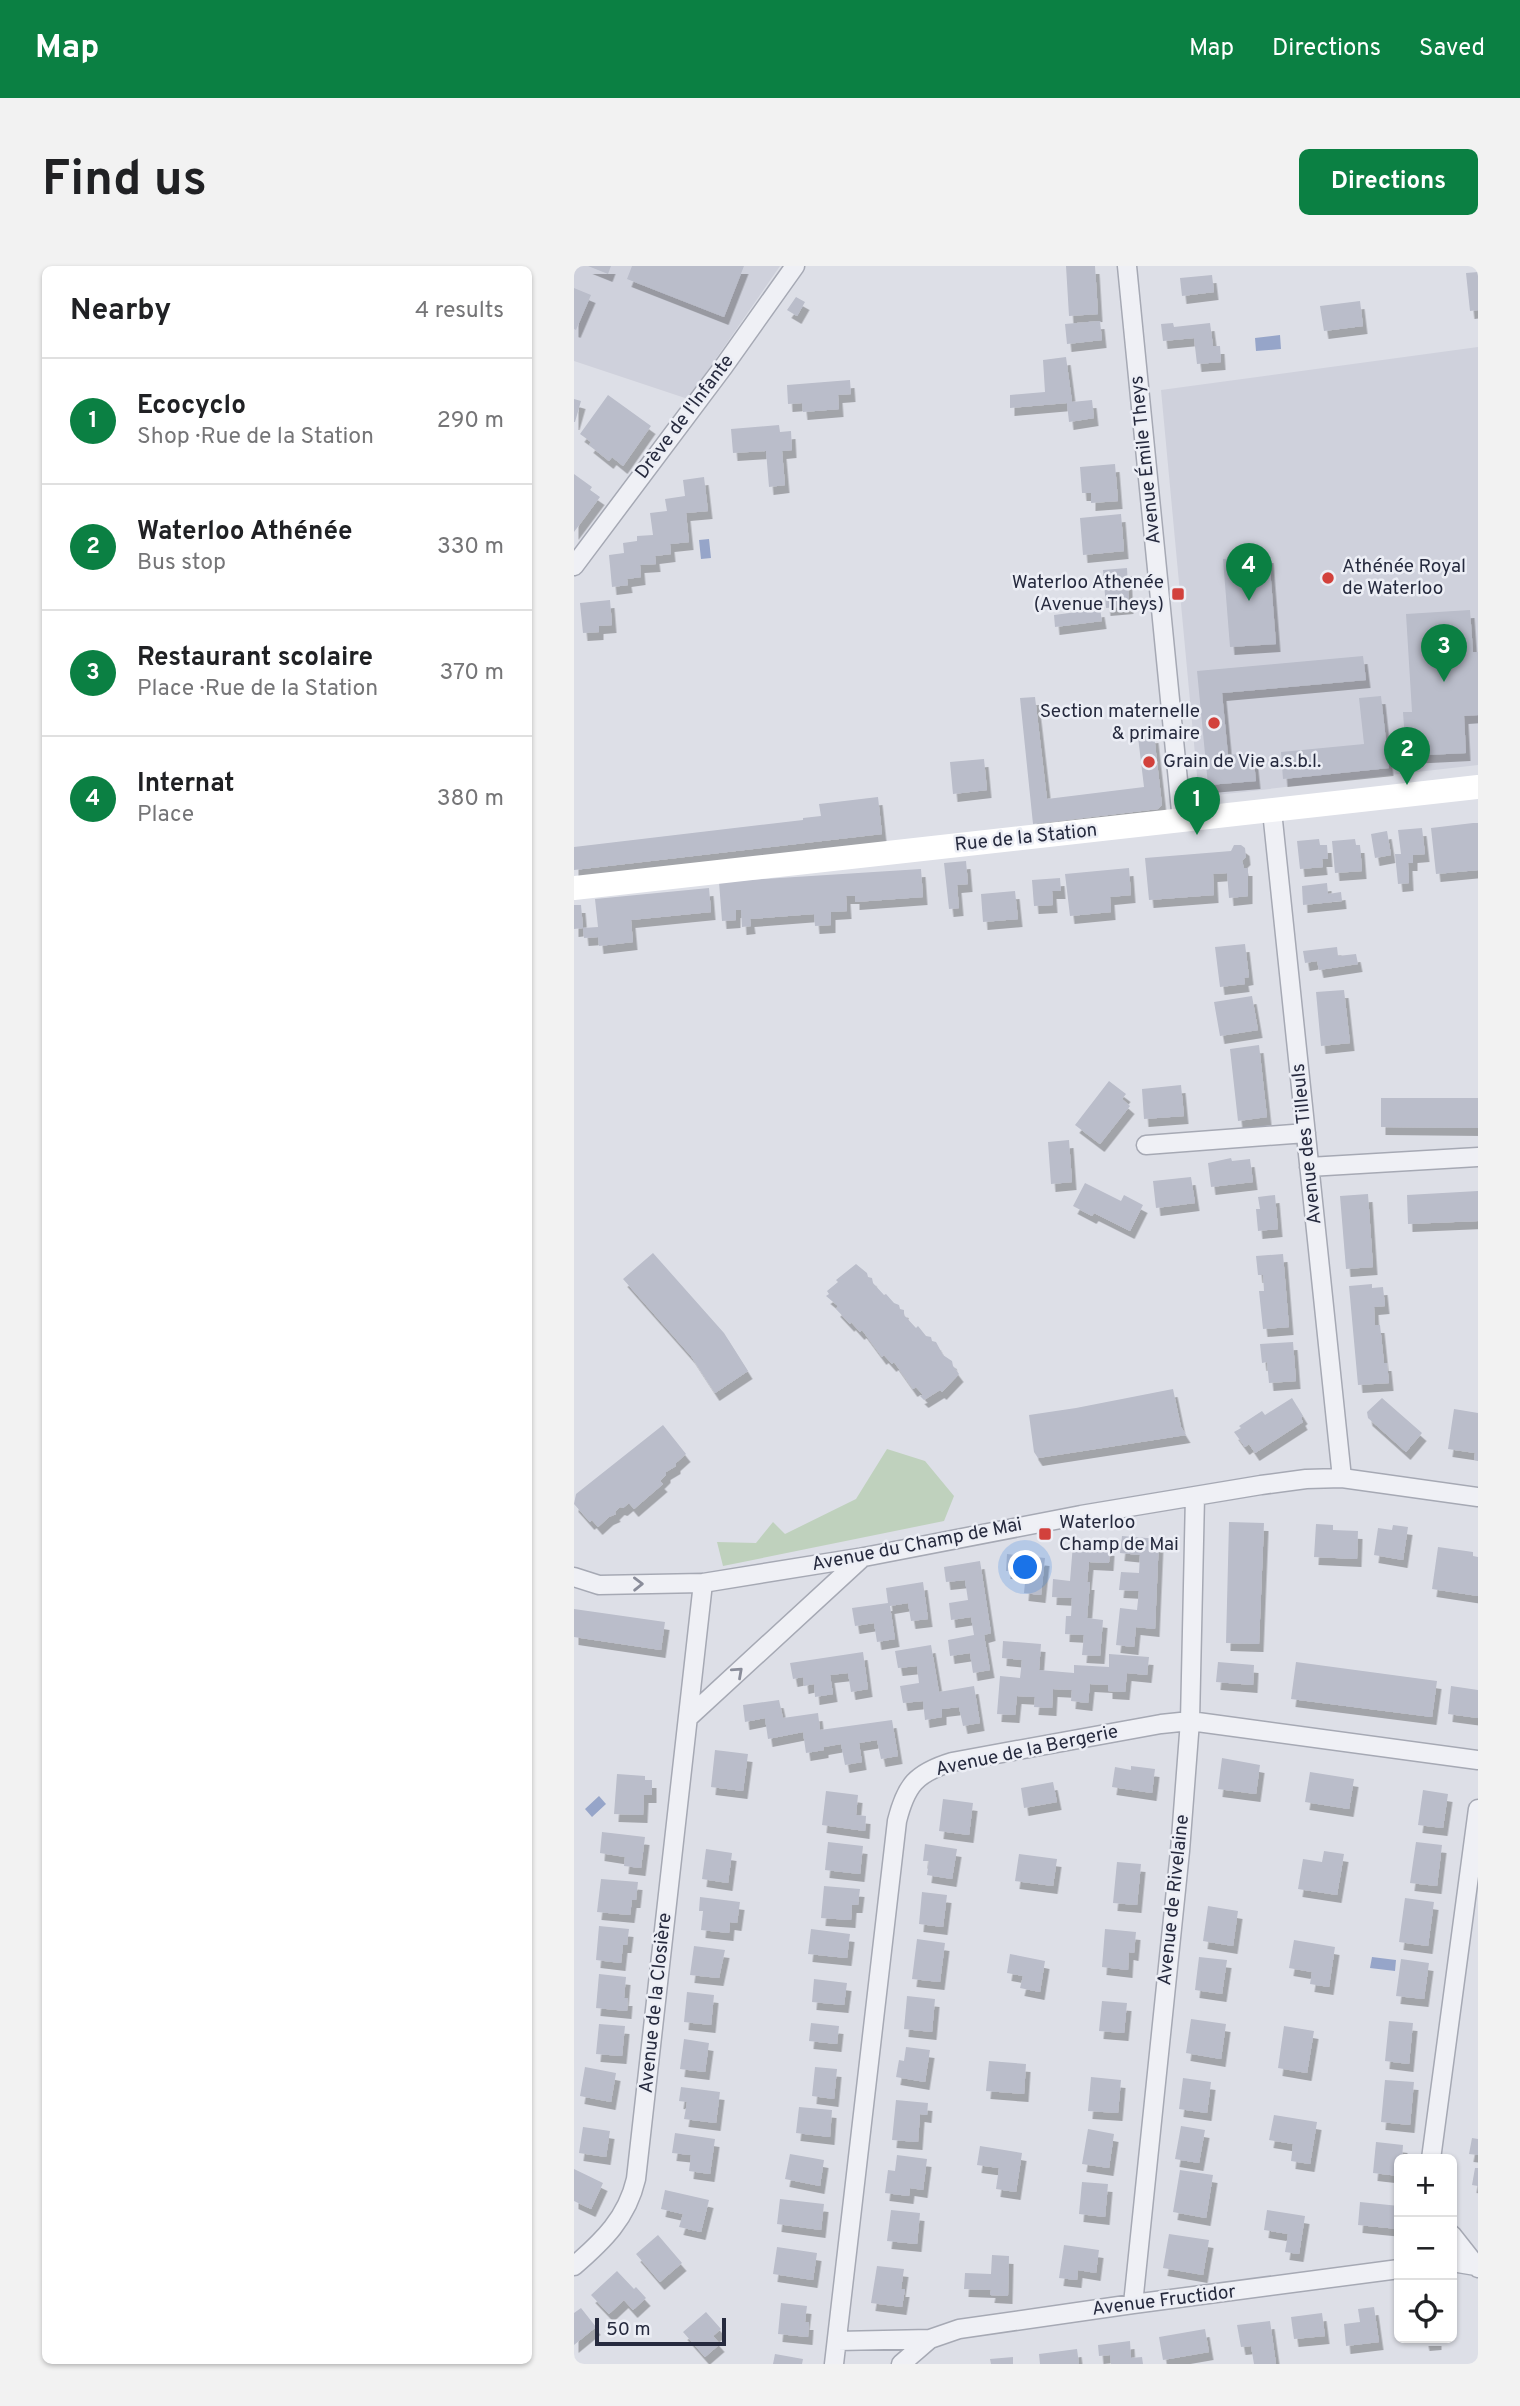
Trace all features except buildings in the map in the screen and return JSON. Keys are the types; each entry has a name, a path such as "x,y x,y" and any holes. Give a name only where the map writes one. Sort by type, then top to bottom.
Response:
{"street":[{"name":"Drève de l'Infante","path":"574,566 724,366 795,266"},
{"name":"Avenue Émile Theys","path":"1127,266 1182,821"},
{"name":"Rue de la Station","path":"574,888 1478,787"},
{"name":"Avenue des Tilleuls","path":"1272,811 1342,1478"},
{"path":"1146,1145 1306,1133"},
{"path":"1309,1167 1478,1157"},
{"name":"Avenue du Champ de Mai","path":"574,1577 599,1585 703,1583 991,1531 1306,1479 1342,1478 1478,1497"},
{"name":"Avenue de Rivelaine","path":"1133,2304 1180,1851 1190,1721 1195,1496"},
{"path":"688,1718 864,1556"},
{"name":"Avenue de la Closière","path":"574,2266 602,2242 616,2225 628,2204 636,2179 703,1583"},
{"name":"Avenue de la Bergerie","path":"834,2364 894,1849 903,1798 914,1782 929,1769 952,1762 1190,1721 1478,1760"},
{"path":"1432,2154 1478,1809"},
{"path":"1457,2241 1477,2267"},
{"path":"1457,2263 1477,2267"},
{"name":"Avenue Fructidor","path":"838,2341 930,2339 959,2329 1394,2270"},
{"name":"Avenue Fructidor","path":"901,2364 930,2339"}],"shaded area":[{"path":"574,266 780,266 688,399 574,361"},
{"name":"Athénée Royal de Waterloo","path":"1478,347 1478,765 1199,797 1161,390"}],"green space":[{"path":"887,1449 925,1461 954,1496 944,1521 723,1566 717,1542 756,1543 773,1522 785,1534 856,1499"}],"water":[{"path":"1280,335 1281,349 1256,351 1255,338"},
{"path":"709,539 711,558 701,559 699,540"},
{"path":"599,1796 606,1804 592,1817 585,1809"},
{"path":"1372,1957 1396,1960 1395,1971 1370,1968"}],"place":[{"name":"Athénée Royal de Waterloo","path":"1328,578"},
{"name":"Waterloo Athenée (Avenue Theys)","path":"1178,594"},
{"name":"Internat","path":"1249,601"},
{"name":"Restaurant scolaire","path":"1444,682"},
{"name":"Section maternelle & primaire","path":"1214,723"},
{"name":"Grain de Vie a.s.b.l.","path":"1149,762"},
{"name":"Waterloo Athénée","path":"1407,785"},
{"name":"Ecocyclo","path":"1197,835"},
{"name":"Waterloo Champ de Mai","path":"1045,1534"}]}
